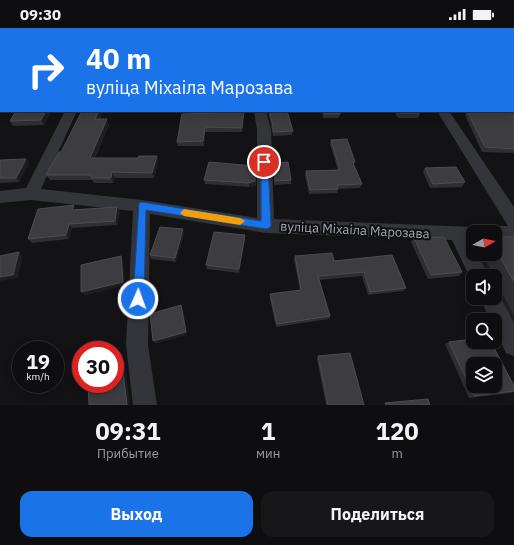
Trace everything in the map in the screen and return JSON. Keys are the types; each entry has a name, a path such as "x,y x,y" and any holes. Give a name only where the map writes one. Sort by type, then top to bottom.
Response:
{"street":[{"path":"31,194 71,112"},
{"path":"260,112 264,130 266,226"},
{"path":"444,112 514,221"},
{"name":"вуліца Міхаіла Марозава","path":"0,197 31,194 142,206 266,226 465,234"},
{"path":"142,206 137,345 145,405"},
{"path":"502,233 514,233"},
{"path":"465,234 477,269"},
{"path":"494,305 514,345"}],"shaded area":[{"path":"514,243 514,328 502,305 502,269 484,269 480,261 502,261 502,250"}],"building":[{"path":"15,112 45,112 41,120 10,121"},
{"path":"81,112 98,112 95,119 107,119 90,158 138,158 139,156 157,156 152,173 112,172 111,178 91,178 92,175 46,175 59,152 61,152"},
{"path":"244,112 242,128 205,127 203,141 177,142 182,114"},
{"path":"269,112 287,112 293,131 273,132 273,125"},
{"path":"323,112 340,112 340,114 324,114"},
{"path":"399,112 420,113 400,113"},
{"path":"468,112 514,112 514,149 485,147"},
{"path":"347,139 355,162 353,163 362,184 337,185 338,189 310,190 306,171 340,170 331,140"},
{"path":"26,159 16,178 0,178 0,160"},
{"path":"209,162 255,166 255,181 249,183 204,180"},
{"path":"288,162 291,180 275,181 274,163"},
{"path":"456,167 465,182 433,184 425,168"},
{"path":"74,205 72,210 117,207 115,221 69,224 66,235 28,239 38,209"},
{"path":"160,227 183,229 175,258 150,255"},
{"path":"214,232 245,235 239,269 206,265"},
{"path":"444,237 462,272 431,275 414,238"},
{"path":"502,237 514,237 514,282 502,261"},
{"path":"19,252 13,275 0,277 0,256"},
{"path":"332,253 334,261 392,255 406,288 370,292 364,272 318,276 330,316 277,324 270,294 301,290 295,256"},
{"path":"121,256 123,282 81,292 81,265"},
{"path":"181,305 186,332 153,341 150,314"},
{"path":"466,340 466,349 495,349 499,357 466,357 466,379 449,342"},
{"path":"350,353 364,405 328,405 318,356"},
{"path":"502,363 514,386 514,391 502,392"},
{"path":"124,380 127,405 89,405 88,393 124,393"},
{"path":"473,393 498,393 474,396"},
{"path":"428,399 430,405 386,405 385,403"}],"slow traffic":[{"path":"184,213 240,221"}],"route":[{"path":"138,299 142,206 266,226 264,162"}]}
